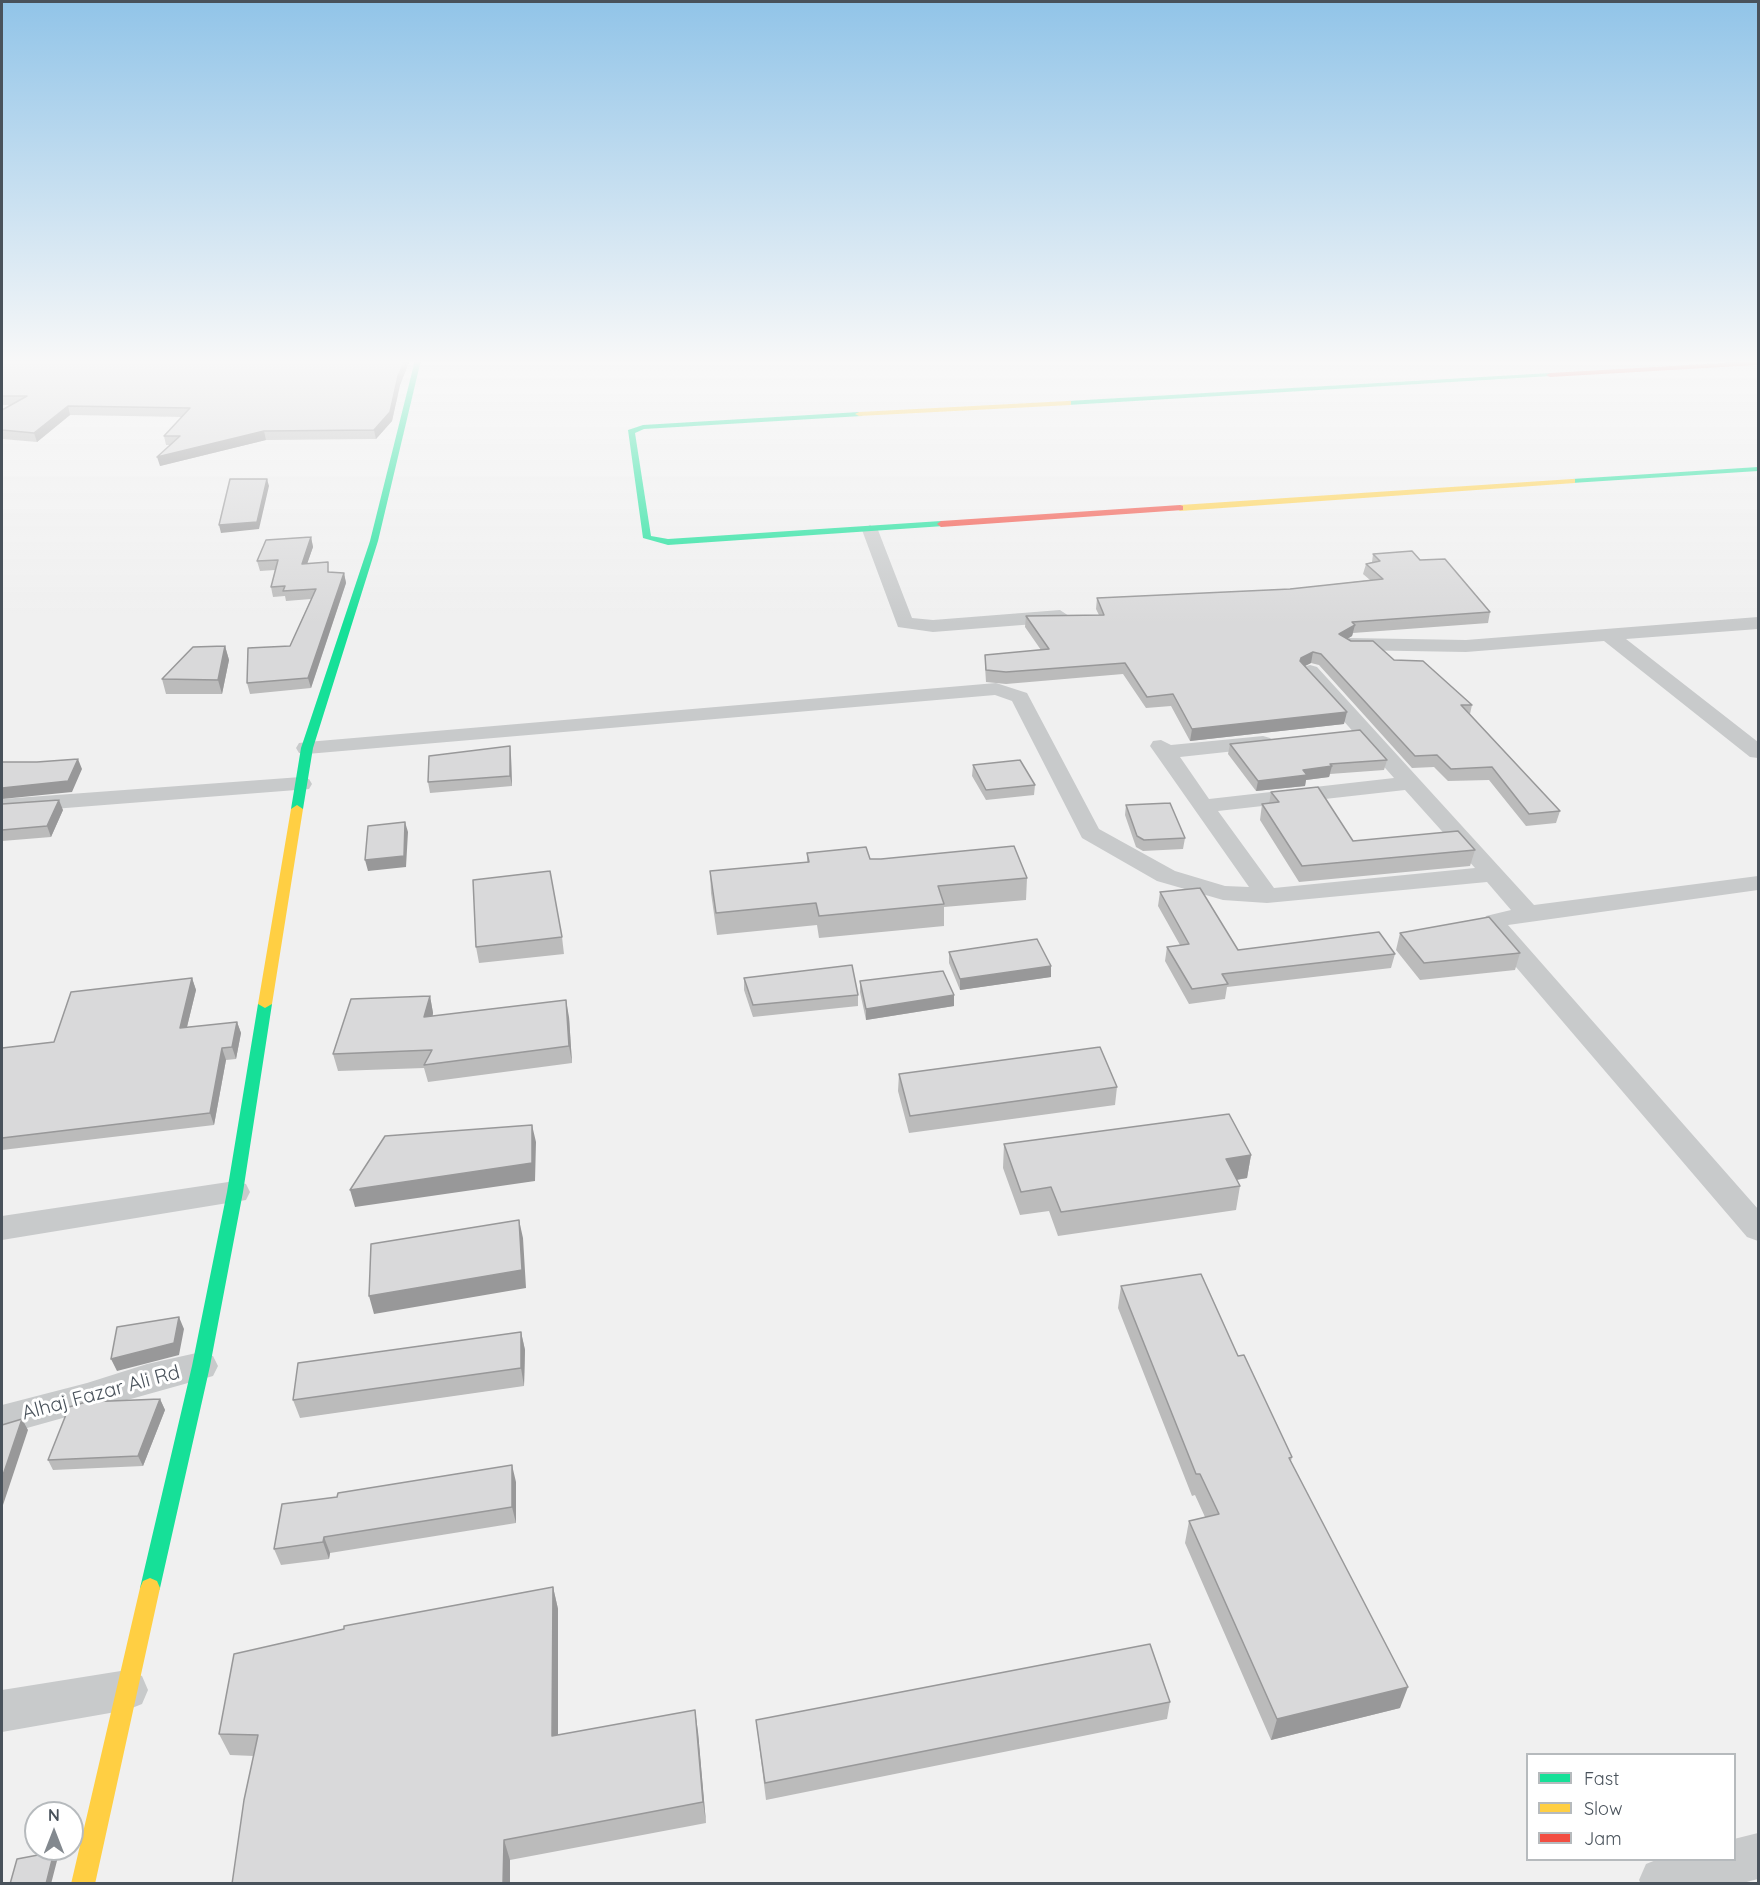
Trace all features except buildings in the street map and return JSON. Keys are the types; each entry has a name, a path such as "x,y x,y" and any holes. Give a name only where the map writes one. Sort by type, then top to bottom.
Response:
{"street":[{"path":"82,1884 201,1366 235,1192 307,748 374,541 397,448"},
{"path":"633,448 644,532 647,538 668,542 1758,469"},
{"path":"870,530 905,622 933,626 1065,616"},
{"path":"1349,644 1466,646 1758,623"},
{"path":"1610,636 1758,752"},
{"path":"1310,671 1527,913"},
{"path":"307,748 996,689 1020,697 1090,833 1166,876 1223,893 1268,896 1491,874"},
{"path":"1341,734 1364,732"},
{"path":"1268,896 1163,749 1282,740"},
{"path":"1203,806 1410,783"},
{"path":"2,806 301,784"},
{"path":"1758,883 1527,913 1495,921 1495,927 1758,1229"},
{"path":"2,1228 235,1192"},
{"name":"Alhaj Fazar Ali Rd","path":"2,1420 201,1366"},
{"path":"2,1711 127,1690"},
{"path":"1658,1883 1758,1856"}],"traffic: fast":[{"path":"297,809 307,748 374,541 397,448"},
{"path":"633,448 647,538 668,542 941,524"},
{"path":"1572,481 1758,469"},
{"path":"150,1588 201,1366 235,1192 265,1004"}],"traffic: slow":[{"path":"1180,508 1572,481"},
{"path":"265,1004 297,809"},
{"path":"83,1884 150,1588"}],"traffic: jam":[{"path":"941,524 1180,508"}]}
